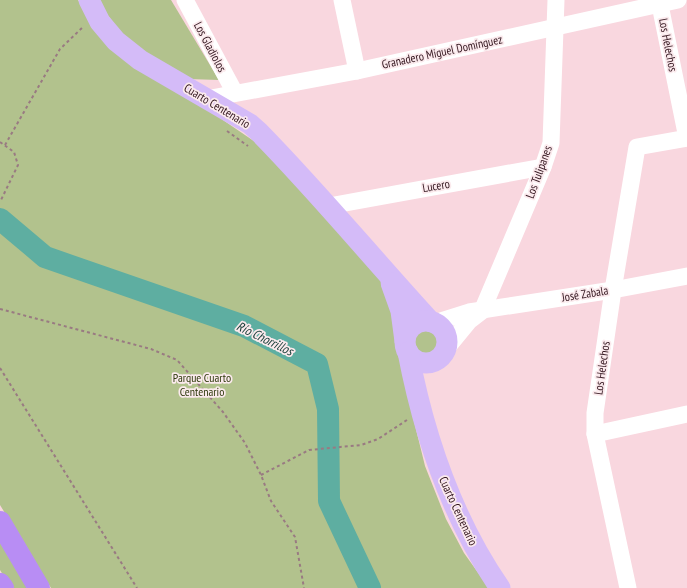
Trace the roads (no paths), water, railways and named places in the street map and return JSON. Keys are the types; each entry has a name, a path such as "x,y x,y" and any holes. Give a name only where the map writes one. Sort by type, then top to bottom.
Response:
{"highway":[{"path":"0,522 39,588"},
{"path":"0,584 2,588"}],"main road":[{"name":"Cuarto Centenario","path":"89,0 100,22 116,41 140,60 250,124 329,206 388,275 432,322 442,329 446,335 442,354 426,377 413,416"},
{"name":"Cuarto Centenario","path":"388,275 397,298 415,389 413,416 430,444 449,497 484,565 500,588"},
{"path":"432,322 418,323 412,327 408,332 406,347 412,358 424,363 442,354"}],"street":[{"name":"Los Gladiolos","path":"185,0 235,93"},
{"path":"342,0 357,71"},
{"name":"Los Tulipanes","path":"482,311 543,167 551,143 556,0"},
{"name":"Granadero Miguel Domínguez","path":"206,99 357,71 660,2 678,0"},
{"name":"Los Helechos","path":"628,588 595,434 595,413 613,290 637,147 687,138 660,2"},
{"name":"Lucero","path":"329,206 543,167"},
{"name":"José Zabala","path":"432,322 469,312 613,290 687,276"},
{"path":"442,354 469,321 482,311"},
{"path":"595,434 687,414"}],"waterway":[{"name":"Río Chorrillos","path":"0,219 45,257 244,326 317,364 328,409 329,501 370,588"}],"park label":[{"name":"Parque Cuarto Centenario","path":"202,385"}]}
